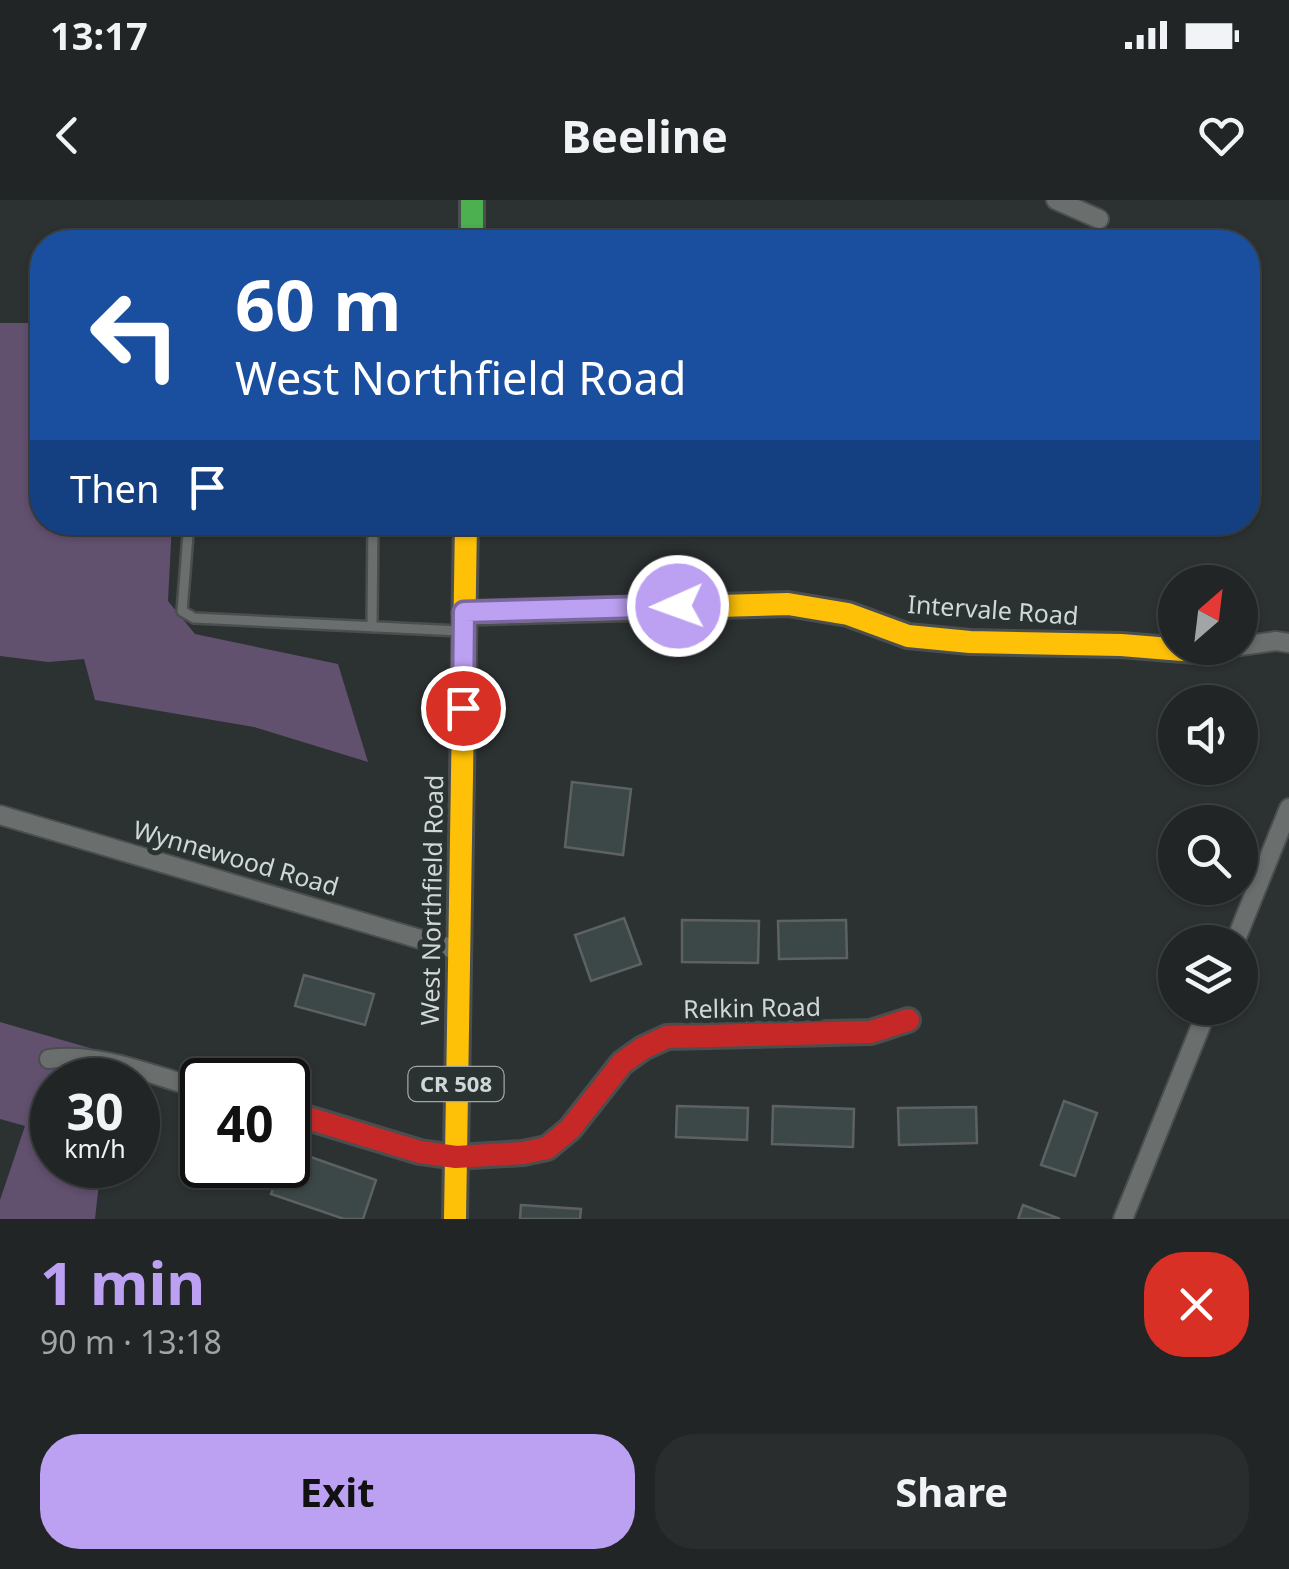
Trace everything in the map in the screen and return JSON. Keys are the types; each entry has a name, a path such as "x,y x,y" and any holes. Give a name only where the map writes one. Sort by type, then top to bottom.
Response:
{"street":[{"path":"472,200 472,230"},
{"path":"1056,200 1099,219"},
{"name":"West Northfield Road","path":"454,1219 466,535"},
{"name":"Intervale Road","path":"464,622 788,604 848,614 908,636 970,642 1158,647"},
{"path":"1258,644 1289,643"},
{"path":"1242,925 1289,808"},
{"name":"Wynnewood Road","path":"0,815 458,950"},
{"name":"Relkin Road","path":"310,1119 420,1152 456,1156 524,1153 547,1148 570,1129 622,1063 642,1048 667,1038 870,1032 908,1020"},
{"path":"1123,1219 1201,1025"},
{"path":"57,1058 87,1058"}],"lane":[{"path":"188,535 182,611 194,618 372,627 464,622"},
{"path":"372,627 373,535"}],"shaded area":[{"path":"0,323 30,323 30,535 171,535 168,601 195,634 338,664 368,762 254,727 95,700 84,659 48,662 0,656"},
{"path":"0,1022 114,1055 30,1058 30,1188 98,1188 95,1219 0,1219 0,1200 25,1126 0,1119"}],"building":[{"path":"572,782 631,789 623,855 565,847"},
{"path":"624,918 641,964 591,981 575,935"},
{"path":"682,920 759,921 758,963 682,962"},
{"path":"846,920 847,958 779,959 778,921"},
{"path":"304,975 374,994 365,1025 295,1006"},
{"path":"1064,1101 1097,1113 1075,1176 1041,1165"},
{"path":"677,1106 748,1108 747,1140 676,1137"},
{"path":"773,1106 854,1109 853,1147 772,1144"},
{"path":"976,1107 977,1143 899,1145 898,1108"},
{"path":"310,1157 376,1180 363,1219 344,1219 271,1194 273,1188 310,1188"},
{"path":"521,1205 581,1209 580,1219 520,1219"},
{"path":"1023,1205 1060,1219 1018,1219"}],"traffic: fast":[{"path":"472,200 472,230"}],"traffic: slow":[{"path":"455,1219 466,535"},
{"path":"464,613 788,604 848,614 908,636 970,642 1158,648"}],"traffic: jam":[{"path":"310,1119 420,1152 456,1157 523,1153 547,1148 570,1129 622,1063 667,1037 871,1032 908,1020"}],"route":[{"path":"463,708 464,612 678,606"}]}
